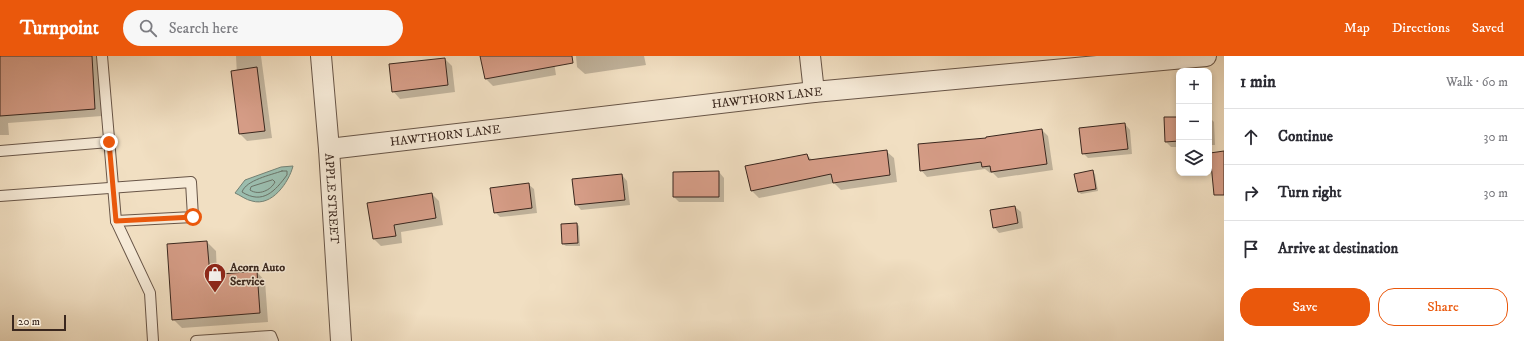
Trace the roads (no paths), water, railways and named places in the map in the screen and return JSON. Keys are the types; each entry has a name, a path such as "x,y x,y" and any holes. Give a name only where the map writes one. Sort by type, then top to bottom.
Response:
{"street":[{"name":"APPLE STREET","path":"321,56 329,149 341,341"},
{"path":"810,56 814,92"},
{"name":"HAWTHORN LANE","path":"329,149 814,92 1206,56"}],"lane":[{"path":"102,56 116,221 150,293 153,341"},
{"path":"0,151 109,142"},
{"path":"0,196 191,182 193,217 116,221"},
{"path":"196,341 271,336 273,341"}],"water":[{"path":"293,166 284,186 273,197 259,202 248,200 235,193 245,180 281,167"}],"place":[{"name":"Acorn Auto Service","path":"215,294"}]}
